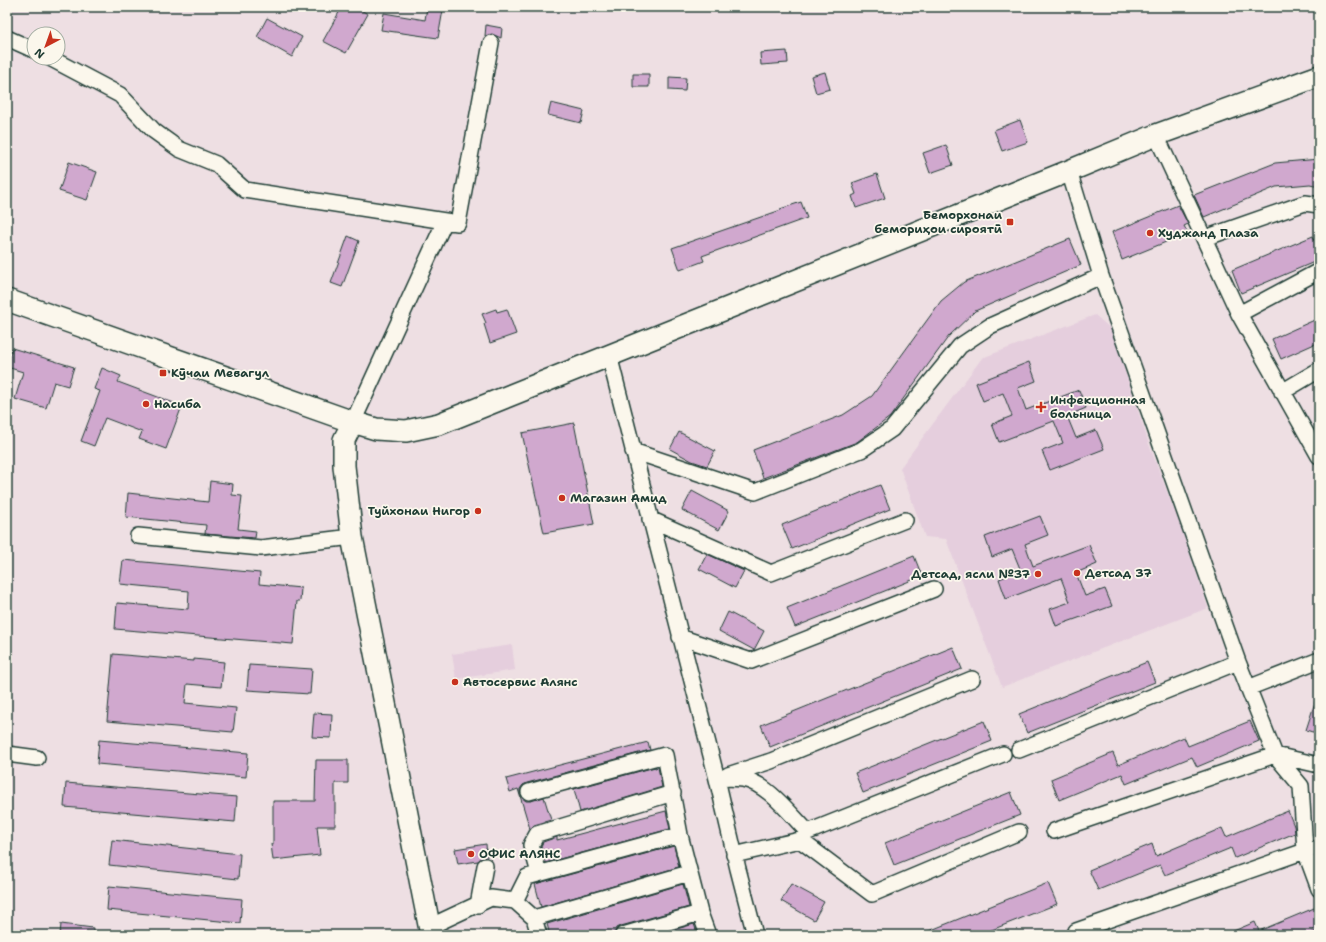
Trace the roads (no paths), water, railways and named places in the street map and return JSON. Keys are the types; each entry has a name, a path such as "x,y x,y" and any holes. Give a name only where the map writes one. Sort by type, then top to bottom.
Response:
{"main road":[{"path":"7,300 353,422 376,429 406,431 439,424 1156,135 1315,79"},
{"path":"353,422 344,440 344,466 352,537 430,931"}],"street":[{"path":"7,38 26,46"},
{"path":"65,66 120,95 154,131 179,148 216,164 245,190 458,223 491,43"},
{"path":"1156,135 1239,314 1319,456"},
{"path":"1069,171 1101,276 1238,662 1275,755 1301,786 1319,889"},
{"path":"1204,238 1304,203 1319,205"},
{"path":"353,422 445,221"},
{"path":"1239,314 1319,271"},
{"path":"633,451 755,492 861,450 892,429 960,346 990,326 1101,276"},
{"path":"609,355 717,779 734,855 755,935"},
{"path":"1282,392 1319,370"},
{"path":"650,519 771,573 905,520"},
{"path":"138,536 261,548 352,537"},
{"path":"680,636 752,661 934,589"},
{"path":"1248,688 1319,660"},
{"path":"1019,750 1238,662"},
{"path":"717,779 771,762 972,679"},
{"path":"7,754 37,758"},
{"path":"717,779 744,779 763,788 808,832 1003,754"},
{"path":"529,792 665,755 680,835 700,913 708,935"},
{"path":"1054,830 1275,755 1319,765"},
{"path":"539,873 532,845 537,834 673,793"},
{"path":"734,855 800,840 872,894 1019,832"},
{"path":"515,901 527,877 680,835"},
{"path":"1077,935 1076,931 1312,849"},
{"path":"478,905 485,866"},
{"path":"534,918 690,873"},
{"path":"430,931 491,898 515,901 534,918 539,935"},
{"path":"623,935 700,913"}],"place":[{"name":"Беморхонаи бемориҳои сироятӣ","path":"1010,222"},
{"name":"Худжанд Плаза","path":"1150,233"},
{"name":"Кӯчаи Мевагул","path":"163,373"},
{"name":"Насиба","path":"146,404"},
{"name":"Инфекционная больница","path":"1041,407"},
{"name":"Магазин Амид","path":"562,498"},
{"name":"Туйхонаи Нигор","path":"478,511"},
{"name":"Детсад 37","path":"1077,573"},
{"name":"Детсад, ясли №37","path":"1038,574"},
{"name":"Автосервис Алянс","path":"455,682"},
{"name":"ОФИС АЛЯНС","path":"471,854"}]}
